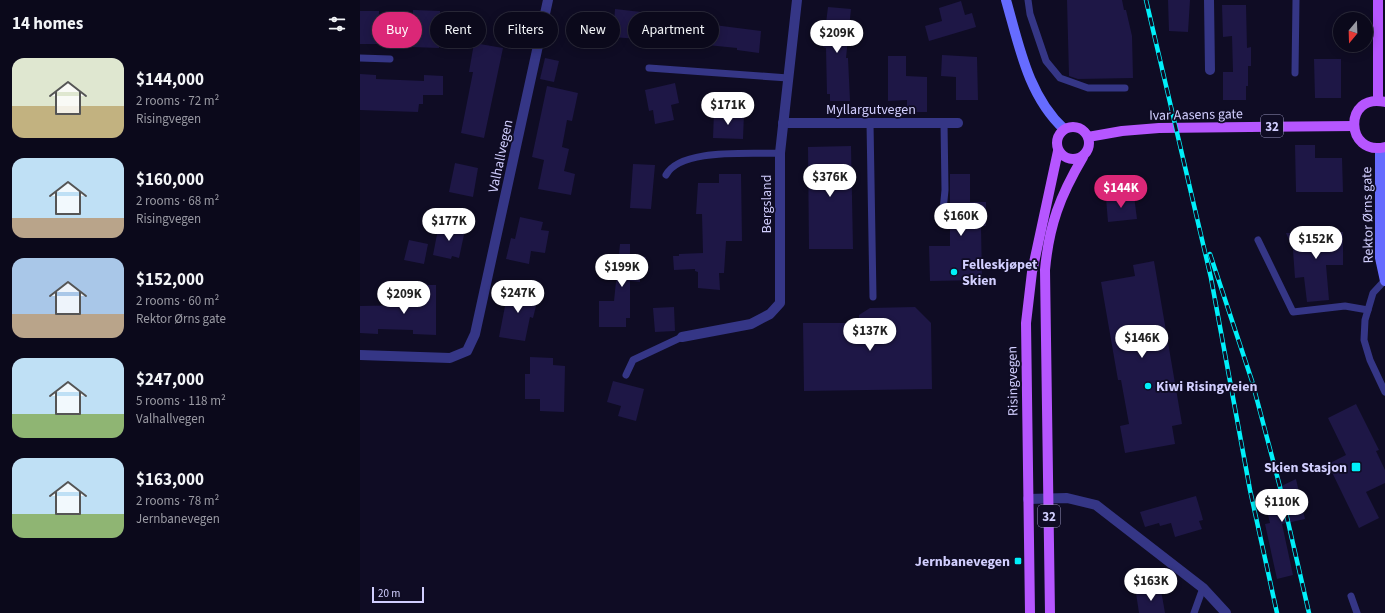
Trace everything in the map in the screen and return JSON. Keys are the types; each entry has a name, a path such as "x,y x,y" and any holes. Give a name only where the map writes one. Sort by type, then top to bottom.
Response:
{"main road":[{"path":"1006,0 1027,72 1052,119 1064,129 1075,127 1080,129 1088,137"},
{"path":"1378,0 1382,32 1382,101 1368,102 1362,106 1357,112 1354,126 1360,140 1372,148 1383,148"},
{"name":"Ivar Aasens gate","path":"1088,137 1122,131 1159,128 1354,126"},
{"name":"Risingvegen","path":"1030,613 1026,323 1032,272 1058,151 1056,139 1064,129"},
{"name":"32","path":"1050,613 1049,498 1044,322 1047,246 1054,213 1089,148 1088,137"},
{"name":"Rektor Ørns gate","path":"1383,148 1380,258 1385,281"},
{"path":"1058,151 1067,159 1072,160 1083,157"}],"street":[{"name":"Valhallvegen","path":"360,355 450,358 467,351 475,334 548,0"},
{"name":"Bergsland","path":"682,336 751,324 770,314 780,303 780,153 797,0"},
{"path":"1209,0 1210,70"},
{"name":"Myllargutvegen","path":"784,123 958,123"},
{"path":"1028,499 1067,498 1096,505 1202,588 1226,613"}],"lane":[{"path":"1028,0 1030,14 1046,61 1060,78 1088,88 1125,88"},
{"path":"1295,73 1296,0"},
{"path":"360,58 390,59"},
{"path":"649,68 788,78"},
{"path":"870,123 873,297"},
{"path":"942,221 945,190 944,123"},
{"path":"666,176 671,168 678,164 703,157 723,154 780,153"},
{"path":"1258,240 1293,312 1345,306 1368,310"},
{"path":"1385,281 1372,293 1365,320 1364,340 1370,360 1385,392"},
{"path":"626,375 633,360 682,336"},
{"path":"1194,613 1202,588"},
{"path":"1351,596 1357,613"}],"building":[{"path":"1067,0 1122,0 1132,36 1133,78 1078,79 1069,76"},
{"path":"1168,0 1190,0 1188,32 1169,31"},
{"path":"961,1 965,15 972,13 976,27 929,41 925,26 942,21 939,8"},
{"path":"1222,5 1246,5 1247,48 1251,47 1251,66 1248,66 1246,100 1223,100 1223,72 1233,72 1232,36 1223,37"},
{"path":"828,7 851,9 846,58 848,58 850,101 830,101 830,94 827,94 826,48 823,47"},
{"path":"615,9 641,12 628,12 628,38 620,38 620,12 615,12"},
{"path":"413,10 440,11 430,12 430,48 422,47 422,12 413,12"},
{"path":"360,11 379,11 372,12 372,44 360,44"},
{"path":"719,26 761,31 759,53 737,50 737,48 719,46"},
{"path":"486,45 494,46 494,48 503,48 484,138 461,133 473,72 469,72 473,48 486,48"},
{"path":"942,55 977,57 978,100 956,100 956,77 941,76"},
{"path":"888,56 906,56 906,76 927,77 927,112 907,112 907,100 888,101"},
{"path":"545,58 559,61 554,82 540,79"},
{"path":"1314,59 1341,59 1341,98 1315,98"},
{"path":"360,74 376,75 376,79 424,81 424,75 443,76 443,95 423,95 423,104 419,104 418,112 360,110"},
{"path":"675,83 679,103 671,105 674,120 655,124 653,110 649,111 645,90"},
{"path":"547,86 578,93 572,121 567,120 562,147 569,149 564,171 575,174 571,195 538,189 544,160 532,157"},
{"path":"714,112 744,113 743,139 713,138"},
{"path":"1295,145 1315,145 1315,158 1342,158 1343,192 1296,192"},
{"path":"851,146 853,249 809,249 808,147"},
{"path":"455,163 478,168 473,197 449,192"},
{"path":"633,164 655,165 651,209 630,208"},
{"path":"719,174 741,174 742,241 726,241 724,273 719,273 720,290 698,288 698,272 695,271 695,269 674,270 673,256 679,256 679,254 703,253 702,214 696,214 698,183 719,183"},
{"path":"950,174 970,174 970,202 986,202 986,226 981,226 982,280 930,281 929,246 950,246"},
{"path":"1134,196 1137,219 1108,222 1106,198"},
{"path":"520,217 543,222 541,230 549,231 545,253 531,251 529,264 506,259 511,238 515,239"},
{"path":"439,224 465,230 459,258 452,256 451,259 433,255"},
{"path":"1343,232 1343,265 1326,265 1329,300 1307,302 1304,277 1295,278 1293,250 1286,233"},
{"path":"409,240 428,244 424,264 404,260"},
{"path":"620,244 630,244 630,256 646,257 644,274 640,274 640,282 630,281 630,318 626,318 626,327 599,327 599,301 614,301 617,272 612,271 614,254 619,254"},
{"path":"1154,261 1182,424 1172,426 1175,444 1125,453 1120,426 1129,424 1121,380 1118,380 1101,282 1135,276 1133,265"},
{"path":"414,285 436,285 436,335 413,334 413,330 378,329 378,334 360,333 360,306 414,305"},
{"path":"518,289 539,294 533,318 530,317 525,341 499,337 507,296 510,290 518,291"},
{"path":"674,307 675,331 655,332 653,308"},
{"path":"915,307 931,323 932,389 804,391 803,323 859,323 859,315 870,308"},
{"path":"530,357 553,358 553,365 565,366 564,412 540,411 540,399 525,399 525,374 530,374"},
{"path":"613,381 644,389 636,421 618,416 621,406 607,402"},
{"name":"Skien Stasjon","path":"1356,404 1379,450 1376,451 1385,470 1385,483 1366,492 1379,518 1359,528 1328,464 1346,455 1328,418"},
{"path":"1296,479 1305,519 1282,524 1293,575 1277,579 1265,524 1270,523 1263,495"},
{"path":"1196,496 1203,520 1199,521 1202,529 1175,537 1171,523 1160,526 1159,523 1145,527 1140,512"},
{"path":"1161,590 1165,613 1139,613 1136,593"}],"railway":[{"path":"1146,0 1211,278 1250,490 1277,613"},
{"path":"1210,254 1252,381 1280,487 1309,613"}],"place":[{"name":"Felleskjøpet Skien","path":"954,272"},
{"name":"Kiwi Risingveien","path":"1148,386"},
{"name":"Skien Stasjon","path":"1356,467"},
{"name":"Jernbanevegen","path":"1018,561"}]}
